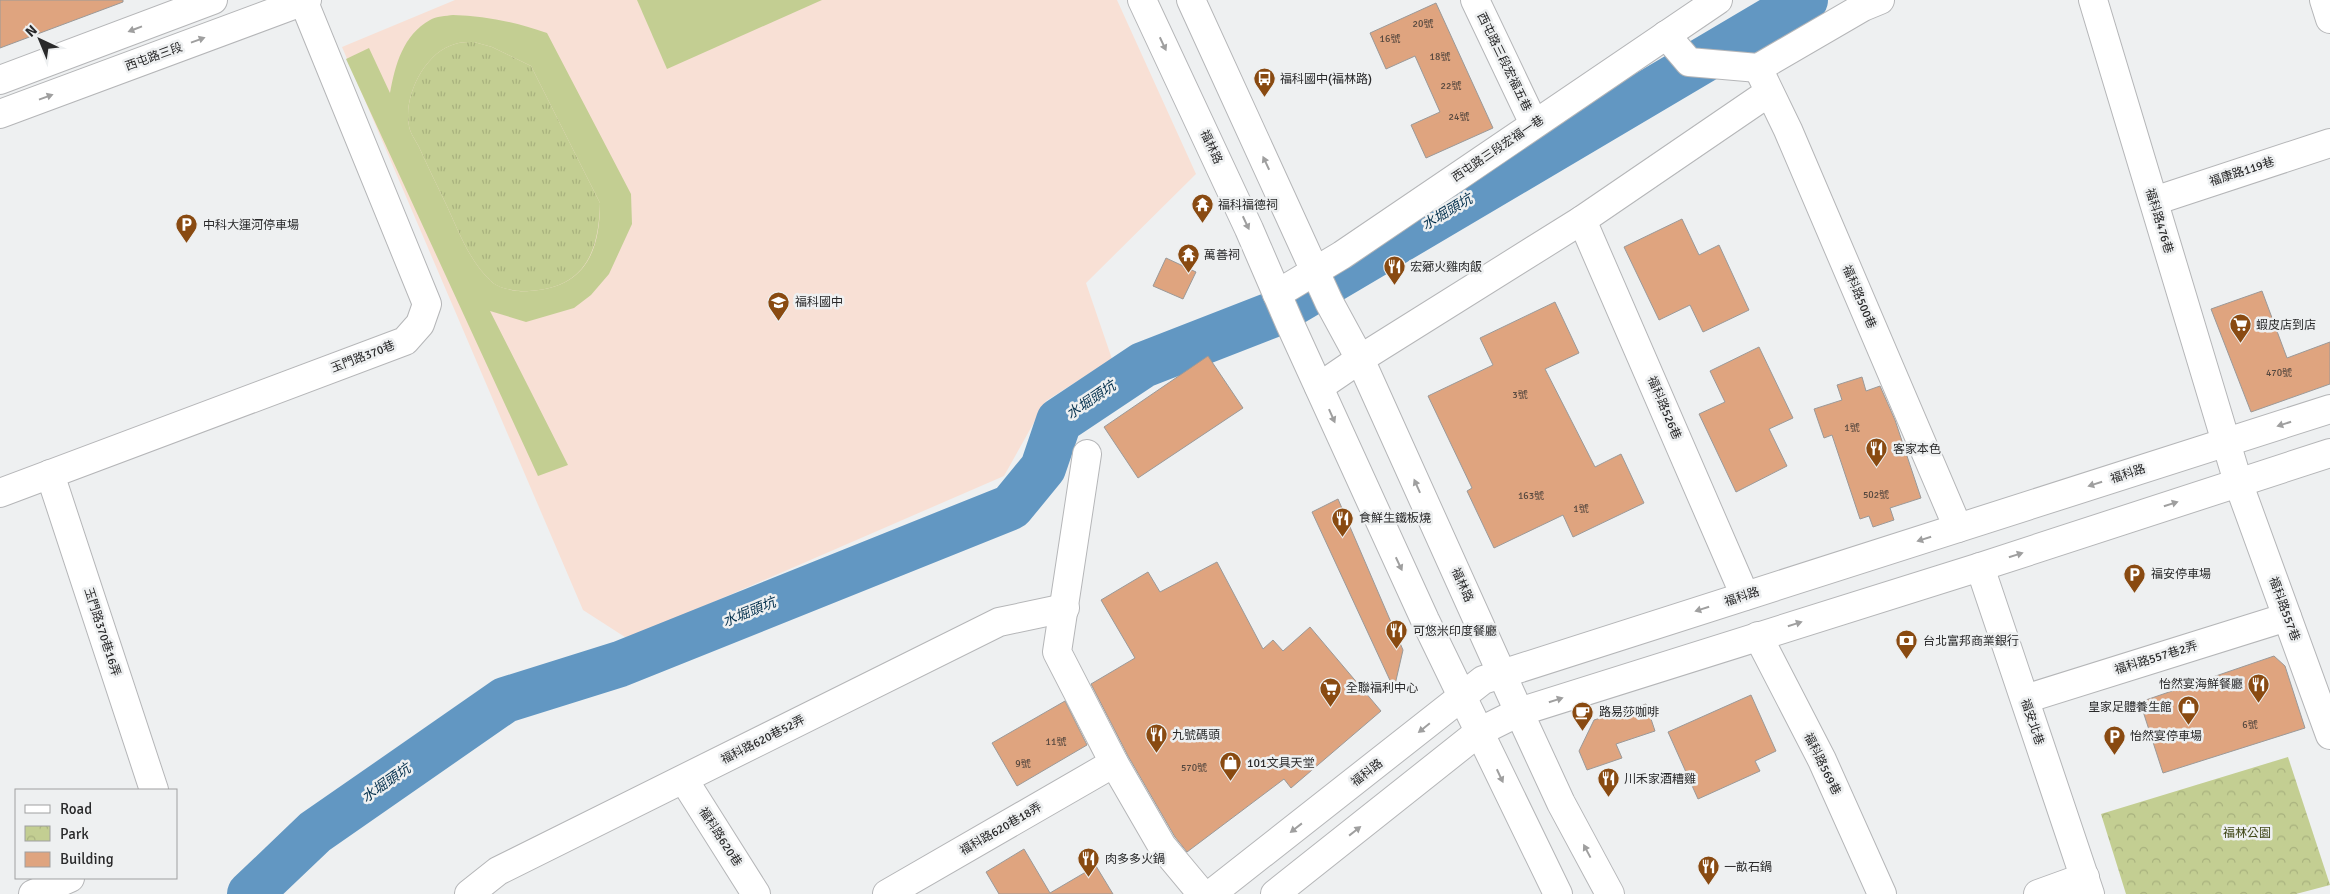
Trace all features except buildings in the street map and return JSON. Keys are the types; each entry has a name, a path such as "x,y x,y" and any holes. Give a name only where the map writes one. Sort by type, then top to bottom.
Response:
{"street":[{"path":"0,80 213,0"},
{"name":"西屯路三段","path":"0,114 305,0"},
{"name":"玉門路370巷","path":"0,493 405,341 420,324 427,304 305,0"},
{"name":"福林路","path":"1142,0 1249,229 1319,388"},
{"path":"1191,0 1314,272"},
{"name":"西屯路三段宏福五巷","path":"1474,0 1534,124"},
{"name":"西屯路三段宏福一巷","path":"1277,294 1314,272 1718,0"},
{"path":"1666,35 1689,62 1758,68 1863,7 1880,0"},
{"name":"福科路476巷","path":"2093,0 2238,482"},
{"path":"2324,0 2330,19"},
{"name":"福科路500巷","path":"1758,68 1768,93 1788,130 1958,528"},
{"path":"1558,894 1462,697 1319,388 1360,359 1582,220 1768,93"},
{"name":"福康路119巷","path":"2154,201 2330,143"},
{"name":"福科路526巷","path":"1582,220 1745,596"},
{"name":"福林路","path":"1314,272 1360,359 1561,803 1610,894"},
{"name":"福科路","path":"1211,894 1483,680 2330,409"},
{"path":"1276,894 1479,732 1519,712 1980,567 2330,453"},
{"path":"1087,454 1057,652 1114,763 1162,846 1202,894"},
{"name":"玉門路370巷16弄","path":"50,474 154,789"},
{"name":"福科路557巷","path":"2238,482 2330,735"},
{"name":"福安北巷","path":"1980,567 2087,885"},
{"name":"福科路620巷52弄","path":"469,894 498,871 999,622 1065,608"},
{"name":"福科路557巷2弄","path":"2025,699 2286,617"},
{"name":"福科路569巷","path":"1758,636 1822,760 1882,894"},
{"name":"福科路620巷18弄","path":"888,894 1114,763"},
{"name":"福科路620巷","path":"684,780 756,894"},
{"path":"33,894 68,879"},
{"path":"2038,894 2087,885"}],"shaded area":[{"name":"福科國中","path":"455,0 1117,0 1196,174 1086,283 1112,359 1046,401 1004,476 628,639 583,610 342,47"}],"green space":[{"path":"637,0 822,0 667,69"},
{"path":"453,15 500,20 547,33 631,194 632,224 609,274 591,295 574,308 526,322 490,311 568,465 538,476 346,59 369,48 390,93 398,62 407,42 413,34 432,19","holes":["474,42 492,47 531,66 600,203 597,237 585,265 576,275 563,283 548,288 525,291 510,290 496,285 485,275 465,245 410,129 408,114 413,89 418,77 434,56 444,49 460,43"]},
{"path":"474,42 492,47 531,66 600,203 599,221 592,252 585,265 563,283 548,288 525,291 510,290 496,285 485,275 465,245 410,129 409,102 418,77 426,66 434,56 444,49 457,43"},
{"name":"福林公園","path":"2288,757 2330,885 2296,894 2126,894 2101,814"}],"waterway":[{"name":"水堀頭坑","path":"250,894 315,832 505,700 620,664 1011,507 1043,468 1059,421 1143,365 1274,314 1805,0"}],"place":[{"name":"福科國中(福林路)","path":"1264,98"},
{"name":"福科福德祠","path":"1202,224"},
{"name":"中科大運河停車場","path":"187,244"},
{"name":"萬善祠","path":"1188,274"},
{"name":"宏薌火雞肉飯","path":"1394,286"},
{"name":"福科國中","path":"779,321"},
{"name":"蝦皮店到店","path":"2240,344"},
{"name":"客家本色","path":"1877,468"},
{"name":"食鮮生鐵板燒","path":"1343,537"},
{"name":"福安停車場","path":"2135,593"},
{"name":"可悠米印度餐廳","path":"1397,650"},
{"name":"台北富邦商業銀行","path":"1907,660"},
{"name":"怡然宴海鮮餐廳","path":"2259,703"},
{"name":"全聯福利中心","path":"1330,707"},
{"name":"皇家足體養生館","path":"2188,726"},
{"name":"路易莎咖啡","path":"1583,731"},
{"name":"九號碼頭","path":"1156,754"},
{"name":"怡然宴停車場","path":"2114,755"},
{"name":"101文具天堂","path":"1231,782"},
{"name":"川禾家酒糟雞","path":"1608,798"},
{"name":"肉多多火鍋","path":"1089,878"},
{"name":"一畝石鍋","path":"1708,886"}]}
